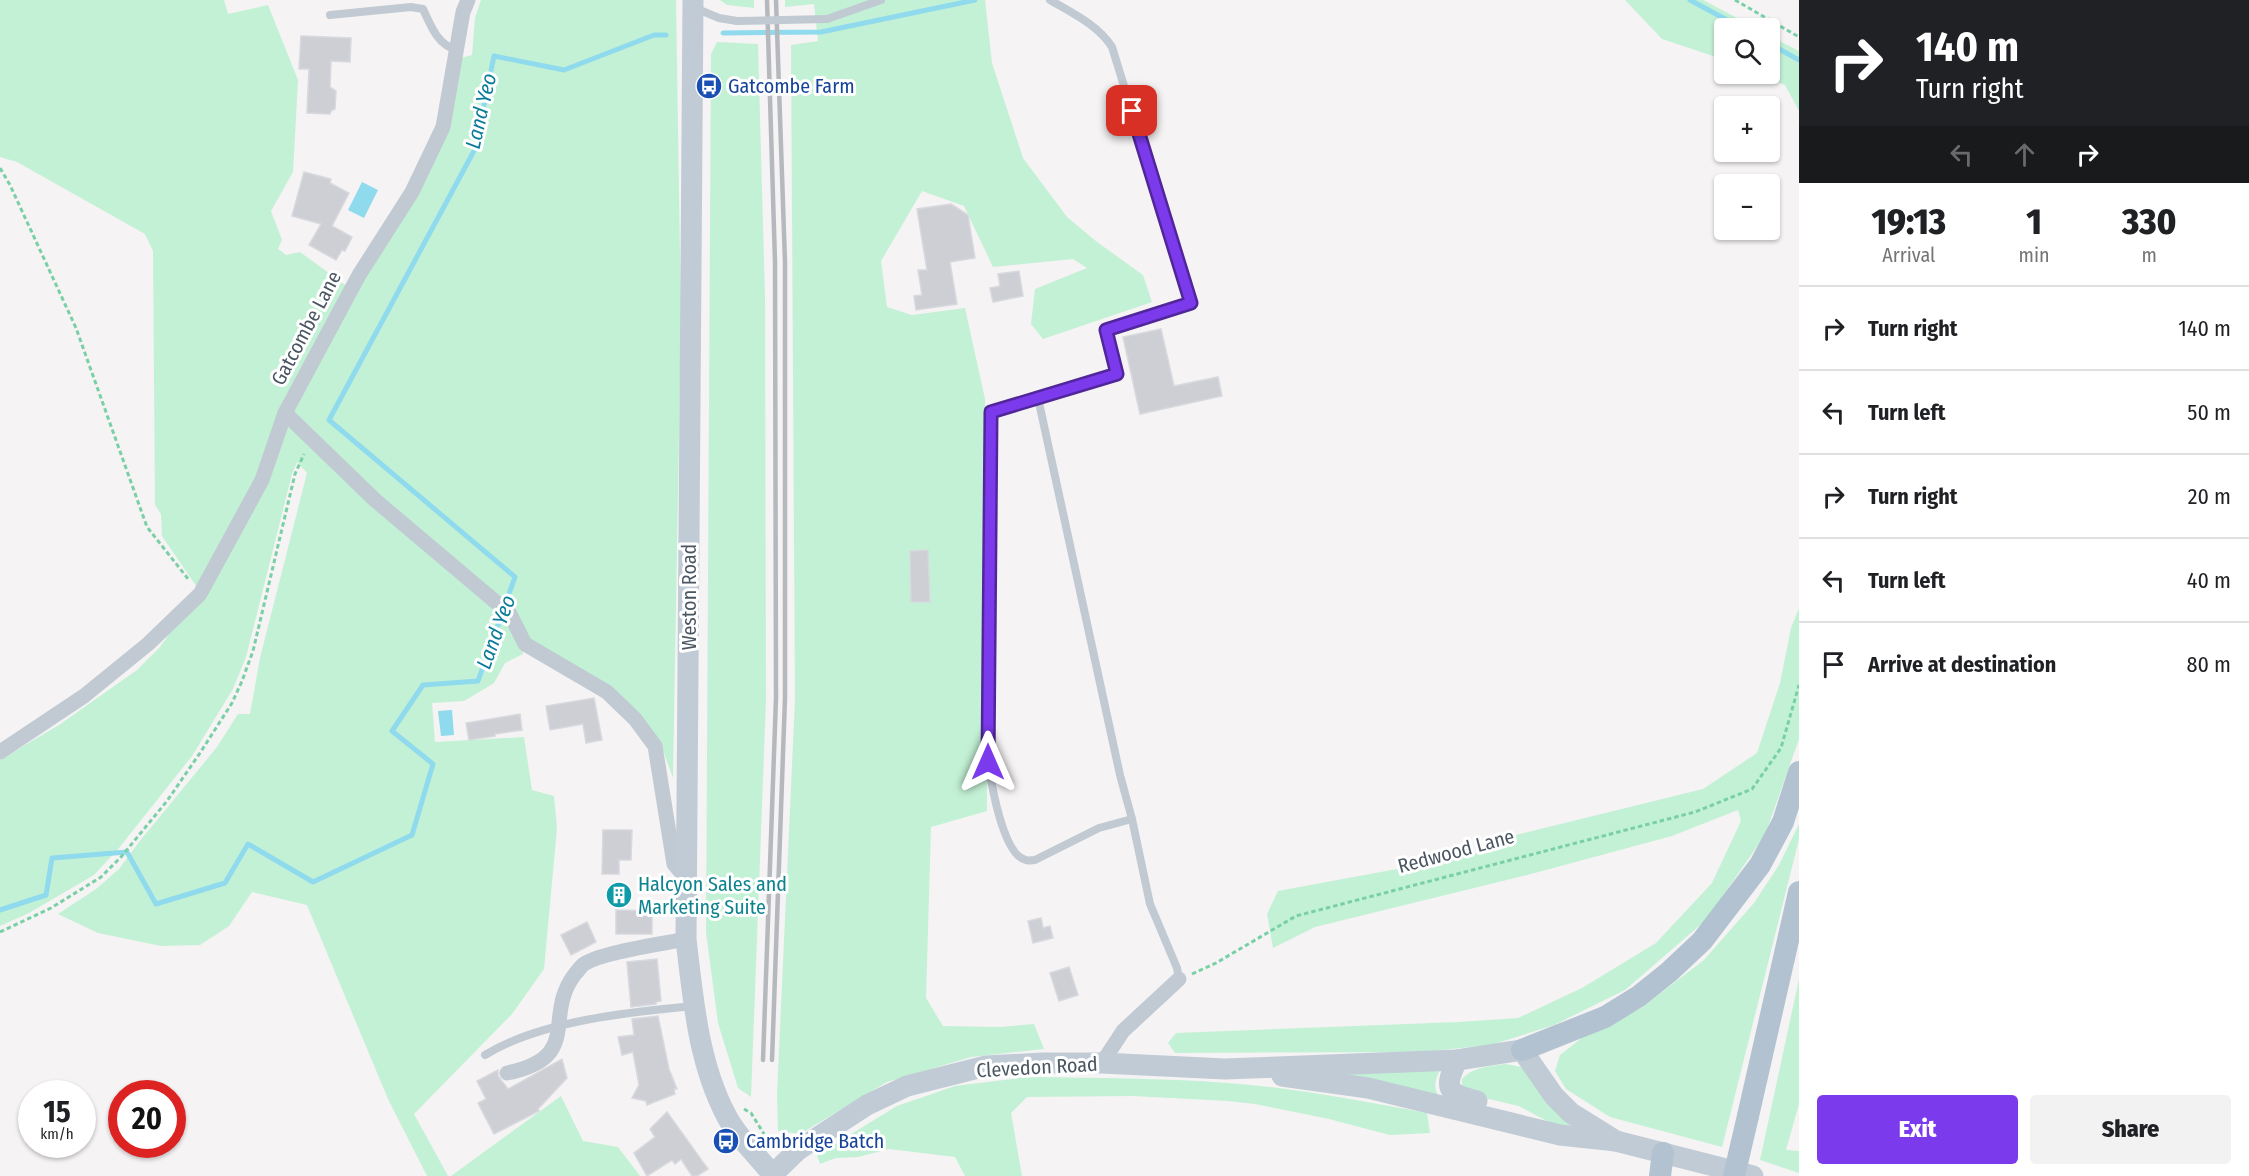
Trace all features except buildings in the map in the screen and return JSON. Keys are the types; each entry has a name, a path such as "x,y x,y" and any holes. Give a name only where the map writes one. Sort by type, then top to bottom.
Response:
{"main road":[{"name":"Weston Road","path":"693,4 686,939 694,1006 707,1068 726,1116 772,1175"},
{"path":"1522,1050 1605,1017 1639,996 1702,941 1760,865 1783,822 1799,772"},
{"path":"1734,1176 1799,892"},
{"name":"Clevedon Road","path":"772,1175 798,1150 867,1105 907,1086 986,1066 1042,1063 1225,1069 1457,1060 1522,1050 1554,1096 1572,1113 1616,1141"},
{"name":"Clevedon Road","path":"1457,1060 1448,1085 1455,1095 1514,1112 1560,1135"},
{"name":"Clevedon Road","path":"1225,1069 1368,1088 1560,1135 1616,1141 1753,1176"},
{"path":"1660,1176 1664,1153"}],"street":[{"name":"Gatcombe Lane","path":"468,0 463,12 443,127 412,192 359,275 285,413 375,500 504,609 525,644 607,692 635,719 655,746 674,864 686,878"},
{"path":"0,752 84,696 148,644 200,594 262,480 285,413"},
{"path":"507,1073 526,1069 543,1060 556,1043 560,1027 561,1005 568,983 583,964 616,954 686,939"},
{"path":"1102,1064 1123,1031 1179,980"}],"lane":[{"path":"693,4 719,18 737,21 827,19 881,0"},
{"path":"1050,0 1095,27 1105,35 1112,47 1191,303 1106,330 1117,374 991,412 988,762 992,790 1009,844 1025,861 1035,860 1100,828 1132,819"},
{"path":"330,15 411,7 423,9 435,35 445,47 456,50"},
{"path":"1038,398 1150,904 1177,968 1179,980"},
{"path":"485,1055 504,1043 560,1027 656,1010 694,1006"}],"path":[{"path":"1735,0 1799,37"},
{"path":"0,168 76,328 147,527 200,594"},
{"path":"0,932 51,908 108,870 167,801 201,753 232,703 253,651 296,474 311,438"},
{"name":"Redwood Lane","path":"1179,980 1216,963 1296,916 1695,812 1752,789 1781,748 1799,685"},
{"path":"742,1107 751,1113 765,1136"}],"green space":[{"path":"0,0 224,0 228,14 268,5 298,80 293,172 271,211 282,240 278,249 286,255 300,252 348,287 424,157 461,58 472,55 475,18 481,0 676,0 681,319 673,778 660,742 529,639 522,631 523,654 505,663 494,683 464,701 432,703 435,742 524,737 532,790 554,796 557,828 544,969 512,1014 414,1114 448,1176 427,1176 388,1099 307,905 252,892 229,926 200,945 161,946 98,933 58,914 96,889 119,869 217,747 238,714 250,714 260,658 307,473 297,462 292,474 246,657 233,689 192,756 119,848 94,875 29,913 0,926 0,760 59,725 137,670 160,647 177,623 203,596 162,536 161,514 155,505 153,251 145,234 17,162 0,157"},
{"path":"720,0 754,0 754,8 727,5"},
{"path":"785,0 985,0 992,63 1023,158 1067,217 1143,275 1152,302 1043,339 1031,324 1035,289 1087,268 1073,259 993,267 964,206 922,191 881,261 887,307 912,315 965,308 985,399 987,811 931,827 926,998 943,1026 1000,1027 1034,1024 1044,1049 971,1057 887,1082 800,1134 778,1131 777,1095 795,700 791,45 818,41 814,4 785,7"},
{"path":"1625,0 1703,0 1737,18 1714,18 1714,56 1662,39"},
{"path":"1780,41 1799,51 1799,111 1785,85 1780,83"},
{"path":"717,42 758,44 765,298 766,700 751,1097 738,1088 718,1023 706,932 711,54"},
{"path":"1799,608 1799,739 1765,835 1706,920 1625,990 1554,1025 1491,1045 1422,1052 1175,1053 1168,1043 1176,1033 1518,1018 1582,988 1656,943 1712,883 1741,821 1738,810 1672,836 1531,874 1315,927 1273,948 1267,914 1278,891 1473,855 1512,836 1703,789 1757,753 1780,683 1791,628"},
{"path":"1799,824 1799,839 1722,1147 1610,1117 1566,1089 1555,1071 1560,1055 1587,1034 1641,1008 1704,960 1754,903 1779,865"},
{"path":"1799,979 1799,1104 1786,1150 1799,1151 1799,1173 1760,1160"},
{"path":"1506,1064 1521,1067 1591,1132 1554,1125 1519,1106 1476,1096 1462,1085 1462,1079 1471,1072"},
{"path":"1440,1070 1435,1084 1439,1097 1334,1073"},
{"path":"1027,1077 1128,1078 1253,1085 1427,1113 1430,1133 1390,1135 1329,1119 1228,1101 1133,1096 1027,1097 1011,1113 1022,1176 965,1176 955,1157 889,1149 858,1157 836,1158 820,1164 817,1155 897,1106 955,1086"},
{"path":"561,1096 583,1141 618,1147 640,1176 451,1176"}],"water":[{"path":"362,182 378,190 364,218 348,210"},
{"path":"452,710 454,735 441,736 438,711"}],"waterway":[{"name":"Land Yeo","path":"723,33 821,32 975,0"},
{"name":"Land Yeo","path":"1690,0 1723,18"},
{"name":"Land Yeo","path":"0,910 46,895 52,858 127,852 156,904 225,883 248,844 313,882 412,835 433,764 392,731 423,685 478,681 515,577 329,420 475,149 494,56 564,70 654,35 666,35"},
{"name":"Land Yeo","path":"1780,50 1799,60"}],"railway":[{"path":"763,1060 776,698 775,262 767,0"},
{"path":"772,1060 785,698 785,262 776,0"}],"place":[{"name":"Gatcombe Farm","path":"709,86"},
{"name":"Halcyon Sales and Marketing Suite","path":"619,895"},
{"name":"Cambridge Batch","path":"726,1141"}],"route":[{"path":"988,762 991,412 1117,374 1106,330 1191,303 1132,111"}]}
